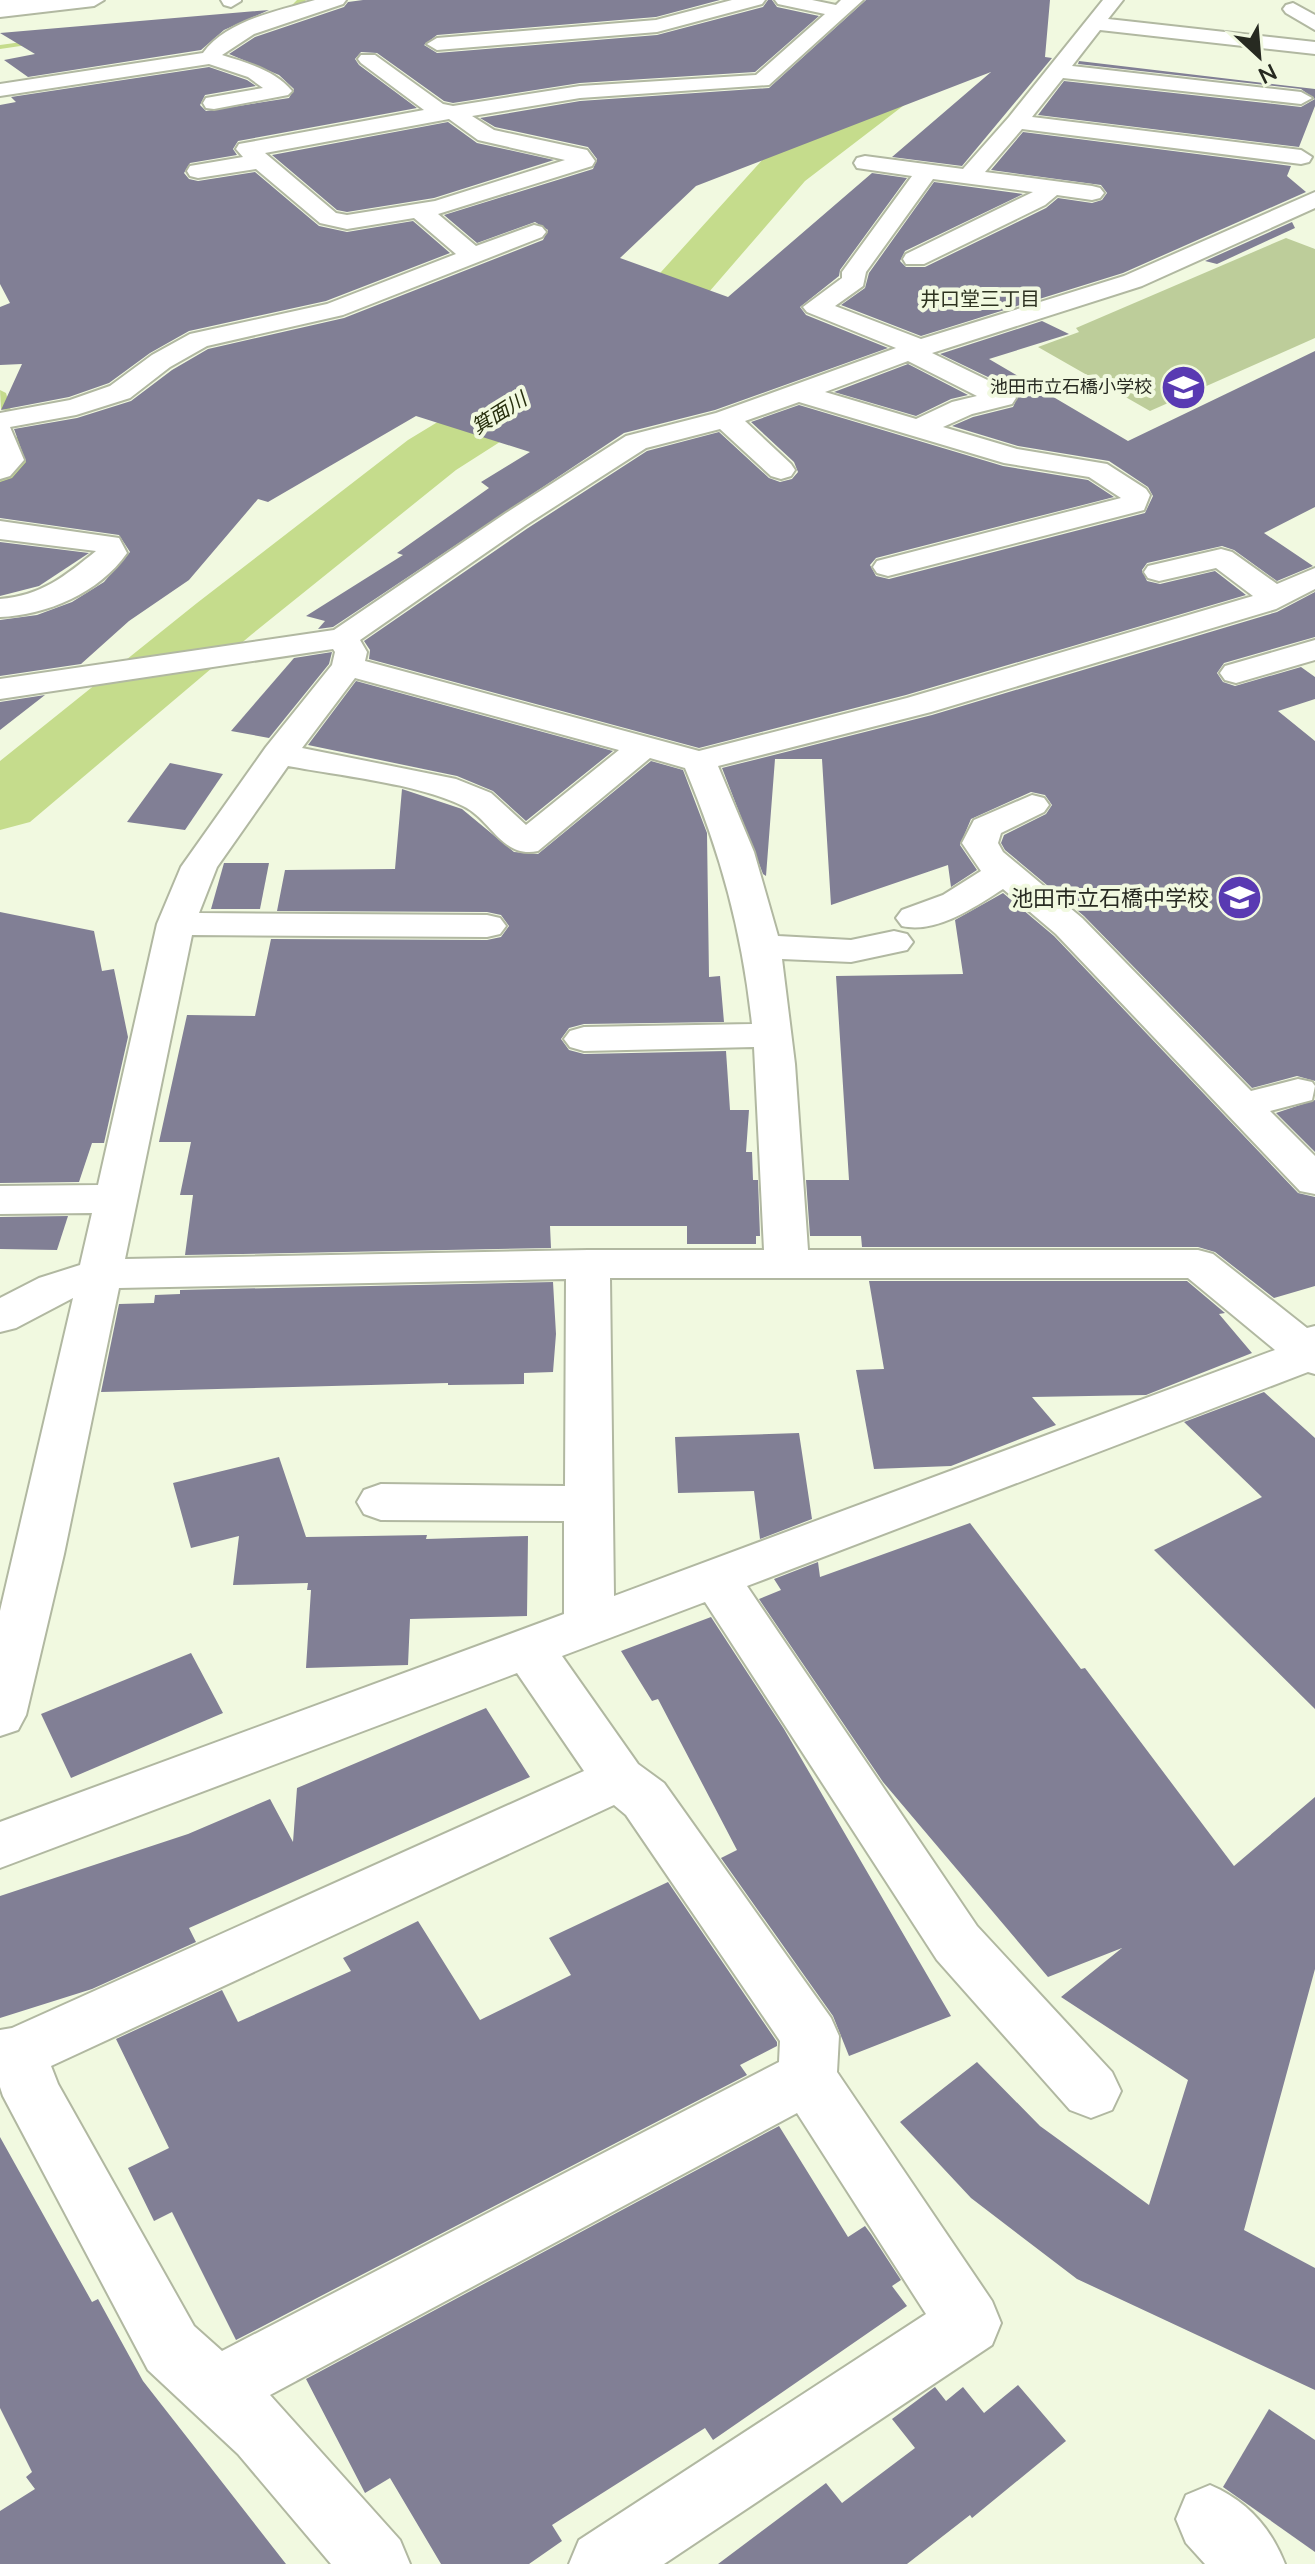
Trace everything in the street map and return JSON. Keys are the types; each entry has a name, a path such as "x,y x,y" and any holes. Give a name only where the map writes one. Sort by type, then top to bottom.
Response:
{"main road":[{"path":"0,9 48,0"},
{"path":"0,9 94,0"},
{"path":"210,58 212,52 256,26 336,0"},
{"path":"437,44 590,34 657,26 755,0"},
{"path":"785,0 847,6"},
{"path":"968,178 1097,24 1113,0"},
{"path":"486,135 538,149 579,155 584,161 419,210 347,222 328,218 247,149 580,92 762,81 847,6"},
{"path":"0,31 37,26 22,9"},
{"path":"1293,9 1315,24"},
{"path":"590,34 602,13"},
{"path":"1097,24 1315,48"},
{"path":"580,92 605,62 590,34"},
{"path":"0,90 210,58 255,73 291,92 214,103"},
{"path":"368,59 437,110 452,112 540,175"},
{"path":"1058,71 1304,108 1301,157 1305,182 1315,185"},
{"path":"687,85 697,107"},
{"path":"1017,122 1301,157"},
{"path":"198,171 262,161"},
{"path":"865,163 1092,193"},
{"path":"916,429 962,408 1002,398 915,350 816,307 854,281 854,272 926,172"},
{"path":"915,259 1037,200 1052,188"},
{"path":"0,1715 39,1554 176,924 199,867 345,652 516,519 636,442 726,419 915,350 1133,281 1315,199"},
{"path":"419,210 473,256"},
{"path":"0,421 91,402 120,392 161,361 199,340 334,310 534,232"},
{"path":"799,393 1014,457 1097,470 1136,495 1134,504 888,567"},
{"path":"726,419 781,470"},
{"path":"0,434 10,460 0,470"},
{"path":"0,530 108,544 112,553 54,600 19,608 0,608"},
{"path":"1159,572 1221,558 1294,622"},
{"path":"1236,673 1294,622 1315,577"},
{"path":"0,689 289,648 345,652 643,747 699,761 934,700 1172,632 1294,622"},
{"path":"278,754 444,786 479,800 525,843 643,747"},
{"path":"699,761 733,841 761,947 771,1035 787,1263"},
{"path":"1032,805 986,827 980,843 988,858 1069,926 1315,1181"},
{"path":"761,947 851,951 905,930 956,903 1004,872"},
{"path":"176,924 487,926"},
{"path":"584,1039 771,1035"},
{"path":"1243,1105 1298,1091"},
{"path":"0,1200 116,1199"},
{"path":"588,1264 589,1625"},
{"path":"0,1317 55,1288 100,1274 588,1264 1198,1264 1312,1349 1287,1365 0,1845"},
{"path":"381,1502 587,1504"},
{"path":"715,1578 957,1943 1091,2091"},
{"path":"528,1648 619,1779 645,1799 810,2036 807,2077 969,2323 603,2564"},
{"path":"376,2564 261,2431 171,2348 8,2055 619,1779"},
{"path":"216,2389 807,2077"}],"green space":[{"path":"1286,238 1315,249 1315,338 1150,411 1038,347 1079,332 1076,328"}],"building":[{"path":"720,0 656,17 437,35 424,45 437,53 657,35 763,7 768,0 772,0 777,7 819,16 755,72 580,83 453,103 444,101 377,53 361,52 355,59 359,65 417,108 238,141 233,149 237,155 190,163 184,173 189,179 198,181 255,172 319,226 347,232 413,221 450,253 326,301 189,331 150,353 109,383 69,397 1,410 22,364 0,365 0,307 10,303 0,284 0,105 16,102 11,97 209,67 256,86 205,95 200,105 206,111 289,98 294,89 279,75 229,54 255,37 344,7 348,2"},
{"path":"866,0 1050,0 1045,57 1052,58 962,166 892,157 991,72 696,186 620,258 728,297 872,173 907,178 840,270 839,276 800,307 806,315 888,348 715,410 624,433 333,627 318,629 325,621 306,616 403,555 397,553 489,488 481,482 530,452 416,416 268,502 258,499 189,580 129,621 81,664 0,676 0,620 37,615 72,602 104,582 130,552 119,535 0,518 0,482 12,478 26,462 14,429 77,418 131,401 172,370 208,349 344,318 543,240 548,230 535,222 477,243 444,215 593,169 597,159 588,147 495,127 480,118 580,101 769,88"},
{"path":"269,10 224,30 201,50 28,77 4,60 35,54 0,33"},
{"path":"1079,61 1315,89 1315,99 1301,89 1078,64"},
{"path":"1064,81 1301,107 1315,99 1299,147 1038,115"},
{"path":"448,122 477,143 554,160 434,198 347,212 337,210 272,155"},
{"path":"1023,132 1291,166 1287,176 1306,192 1123,273 921,336 841,305 865,288 869,273 934,182 1023,194 905,251 900,261 906,267 925,267 1046,208 1058,198 1092,203 1102,200 1107,193 1101,185 991,170"},
{"path":"1292,222 1295,228 1217,264 1205,261"},
{"path":"1042,321 1069,334 989,359 1128,441 1315,351 1315,507 1264,533 1313,566 1277,581 1234,550 1222,546 1147,563 1142,570 1147,581 1160,584 1215,571 1246,595 906,695 699,748 369,659 370,650 364,641 528,528 647,451 719,432 769,478 780,482 792,479 798,472 794,462 751,422 799,405 1003,466 1088,480 1114,497 876,558 870,565 876,576 889,579 1145,513 1153,496 1148,487 1109,461 1018,446 952,426 1013,407 1018,396 1013,389 940,354"},
{"path":"908,364 968,395 951,399 916,416 834,392"},
{"path":"0,542 89,553 39,586 0,596"},
{"path":"1315,592 1315,637 1224,663 1217,673 1223,682 1235,686 1301,667 1315,677 1315,699 1278,711 1315,741 1315,1081 1297,1076 1252,1088 1084,916 1005,850 1001,843 1004,835 1046,814 1052,805 1045,795 1031,792 971,819 960,845 977,870 951,887 948,865 831,905 822,759 775,759 766,876 763,874 722,768 932,715 1277,612"},
{"path":"332,652 329,664 269,738 231,731 294,658"},
{"path":"356,681 613,751 526,821 493,791 457,776 308,745"},
{"path":"45,695 0,730 0,702"},
{"path":"651,761 683,770 707,833 709,977 720,976 724,1022 584,1024 569,1028 561,1039 569,1050 584,1054 726,1051 730,1110 749,1110 746,1152 752,1152 753,1180 758,1180 760,1236 756,1236 756,1244 687,1244 687,1226 550,1226 551,1248 185,1255 193,1195 180,1195 191,1142 159,1142 187,1015 255,1016 271,939 487,940 501,937 509,926 501,915 487,912 277,911 285,870 395,869 402,789 462,809 514,852 538,854"},
{"path":"170,763 223,774 185,830 127,822"},
{"path":"224,863 269,863 260,909 211,909"},
{"path":"1003,893 1054,936 1298,1193 1315,1197 1315,1286 1274,1298 1215,1252 1198,1247 862,1247 861,1236 810,1236 806,1180 849,1180 836,976 963,974 955,920"},
{"path":"0,912 94,931 102,971 114,969 128,1037 104,1143 92,1143 79,1182 0,1183"},
{"path":"1315,1100 1315,1152 1276,1113"},
{"path":"68,1216 57,1250 0,1249 0,1217"},
{"path":"869,1281 1187,1281 1225,1313 1219,1314 1252,1353 1146,1395 1032,1397 1056,1425 951,1466 874,1469 856,1370 884,1369"},
{"path":"553,1282 556,1334 553,1372 524,1373 524,1384 448,1383 101,1392 119,1304 154,1303 155,1295 180,1294 180,1290"},
{"path":"1264,1392 1315,1438 1315,1709 1154,1550 1262,1497 1184,1422"},
{"path":"799,1433 812,1519 760,1539 754,1491 678,1493 675,1437"},
{"path":"279,1457 306,1537 427,1535 426,1539 528,1536 527,1616 410,1619 408,1665 306,1668 311,1590 307,1590 308,1583 233,1585 239,1536 191,1548 173,1483"},
{"path":"970,1523 1081,1669 1085,1668 1234,1866 1315,1797 1315,1969 1244,2230 1315,2268 1315,2390 1077,2279 971,2198 900,2122 977,2062 1040,2126 1149,2205 1188,2080 1061,1997 1122,1948 1048,1977 883,1782 759,1599 781,1590 774,1579 818,1562 820,1577"},
{"path":"711,1617 784,1729 951,2016 849,2056 833,2016 721,1858 737,1850 658,1699 652,1701 621,1651"},
{"path":"191,1653 223,1713 71,1778 41,1714"},
{"path":"486,1708 530,1777 189,1928 196,1942 92,1989 0,2018 0,1896 188,1834 270,1799 293,1842 297,1788"},
{"path":"668,1882 777,2046 740,2065 747,2075 236,2340 172,2212 154,2221 128,2168 169,2148 116,2039 222,1990 238,2022 351,1971 343,1958 418,1921 480,2020 571,1975 549,1938"},
{"path":"779,2126 848,2237 865,2226 871,2234 901,2280 892,2286 907,2306 713,2440 705,2428 552,2525 562,2541 529,2564 441,2564 390,2478 365,2493 306,2379"},
{"path":"0,2137 92,2302 98,2299 143,2381 286,2564 0,2564 0,2511 35,2489 26,2477 32,2472 0,2408"},
{"path":"1018,2385 1066,2441 972,2518 970,2515 907,2564 718,2564 826,2483 842,2503 915,2448 892,2419 935,2387 946,2401 963,2387 984,2413"},
{"path":"1269,2409 1315,2440 1315,2552 1223,2487"}],"waterway":[{"path":"278,15 293,9 302,0"},
{"name":"箕面川","path":"0,804 224,619 432,455 655,316 785,169 928,62 971,0"},
{"path":"0,47 41,41"},
{"path":"0,393 7,409"},
{"path":"0,488 26,458 18,439"}],"place":[{"name":"池田市立石橋小学校","path":"1183,387"},
{"name":"池田市立石橋中学校","path":"1240,898"}],"district":[{"name":"井口堂三丁目","path":"980,299"}]}
